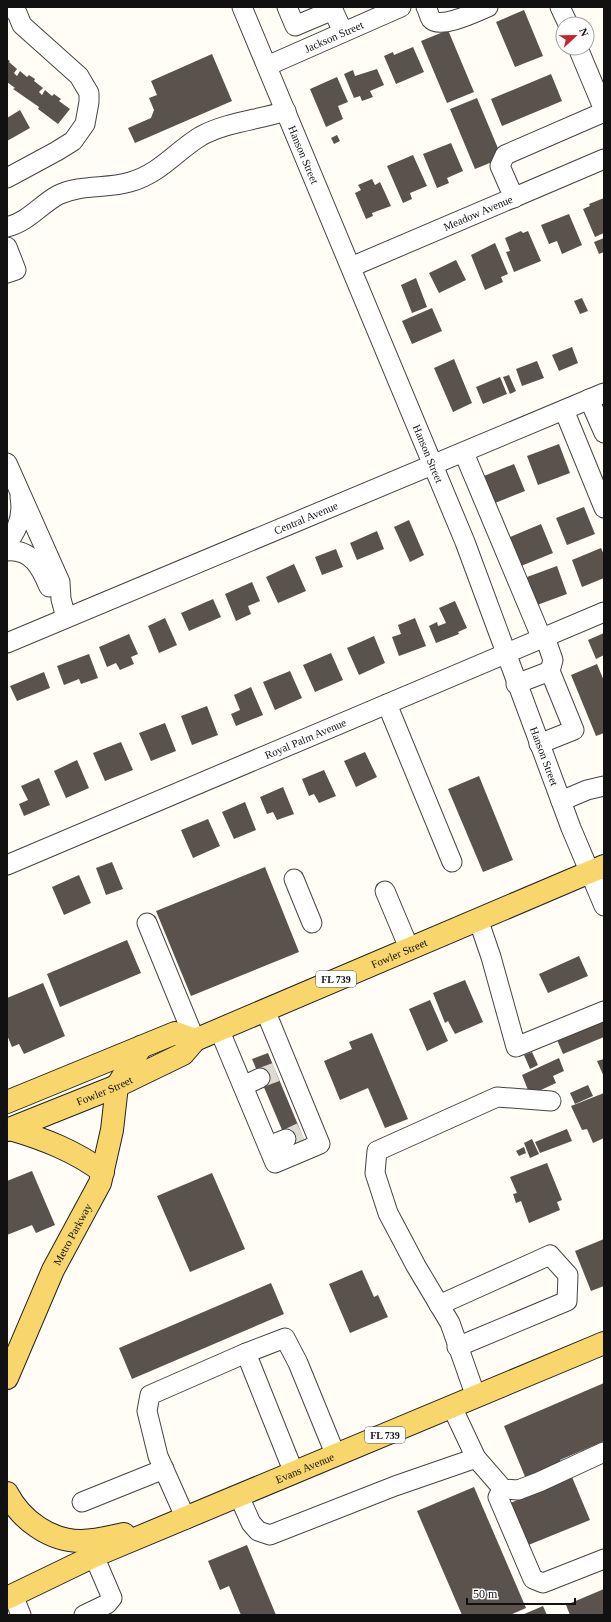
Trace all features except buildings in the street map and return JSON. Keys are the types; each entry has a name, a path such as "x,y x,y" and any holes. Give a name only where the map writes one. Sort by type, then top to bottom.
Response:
{"main road":[{"name":"Fowler Street","path":"8,1130 117,1086 183,1054 195,1040 597,869"},
{"path":"7,1102 175,1033 195,1040"},
{"path":"117,1086 141,1047"},
{"name":"Metro Parkway","path":"7,1394 11,1370 53,1270 95,1193 104,1172 112,1130 117,1086"},
{"path":"8,1130 36,1137 76,1154 104,1172"},
{"name":"Evans Avenue","path":"10,1597 94,1556 186,1519 604,1343"},
{"path":"7,1493 19,1512 30,1522 42,1530 69,1540 96,1539 166,1527"}],"street":[{"path":"7,178 57,151 73,140 85,124 89,102 88,93 79,76 22,25 17,13 10,7"},
{"name":"Hanson Street","path":"242,7 465,542 516,684 561,801 597,869 604,906"},
{"path":"287,7 295,26 334,10 343,32"},
{"name":"Jackson Street","path":"267,66 401,7"},
{"path":"426,7 431,19 436,22 454,21 488,7"},
{"path":"514,198 500,166 505,155 604,111 581,56"},
{"path":"7,227 27,219 59,195 84,187 130,182 148,175 165,165 200,137 212,131 286,111"},
{"name":"Meadow Avenue","path":"351,267 604,159"},
{"path":"7,247 16,270 7,273"},
{"path":"597,396 604,433"},
{"name":"Central Avenue","path":"7,643 434,466 597,396"},
{"path":"564,410 604,508"},
{"path":"464,453 553,660 550,671 574,730 539,744"},
{"path":"7,463 60,582 61,599 66,618"},
{"path":"7,543 19,520 21,509 20,493"},
{"path":"7,551 21,553 36,561 49,587 61,599"},
{"name":"Royal Palm Avenue","path":"7,865 604,612"},
{"path":"516,684 550,671"},
{"path":"387,704 452,862"},
{"path":"561,801 587,790 604,786"},
{"path":"294,879 312,923"},
{"path":"385,891 409,948"},
{"path":"478,919 491,957 516,1047 604,1011"},
{"path":"147,923 195,1040"},
{"path":"220,1029 275,1163 320,1144 300,1133 275,1072 265,1010"},
{"path":"243,1086 275,1072"},
{"path":"476,1397 457,1347 450,1323 416,1266 388,1213 375,1173 377,1151 497,1097 551,1101"},
{"path":"268,1146 300,1133"},
{"path":"439,1305 550,1255 568,1275 567,1301 457,1347"},
{"path":"186,1519 158,1456 147,1411 150,1395 246,1353 285,1338 298,1363 336,1456"},
{"path":"246,1353 294,1473"},
{"path":"452,1407 476,1458 503,1489 518,1490 603,1457"},
{"path":"239,1496 251,1523 258,1531 270,1535 395,1486 476,1458"},
{"path":"82,1502 164,1469"},
{"path":"503,1489 498,1496 533,1579 542,1583 604,1559"},
{"path":"84,1615 107,1604 112,1598 94,1556"},
{"path":"10,1597 21,1615"}],"tunnel":[{"path":"260,1078 276,1072"},
{"path":"286,1139 301,1132"}]}
